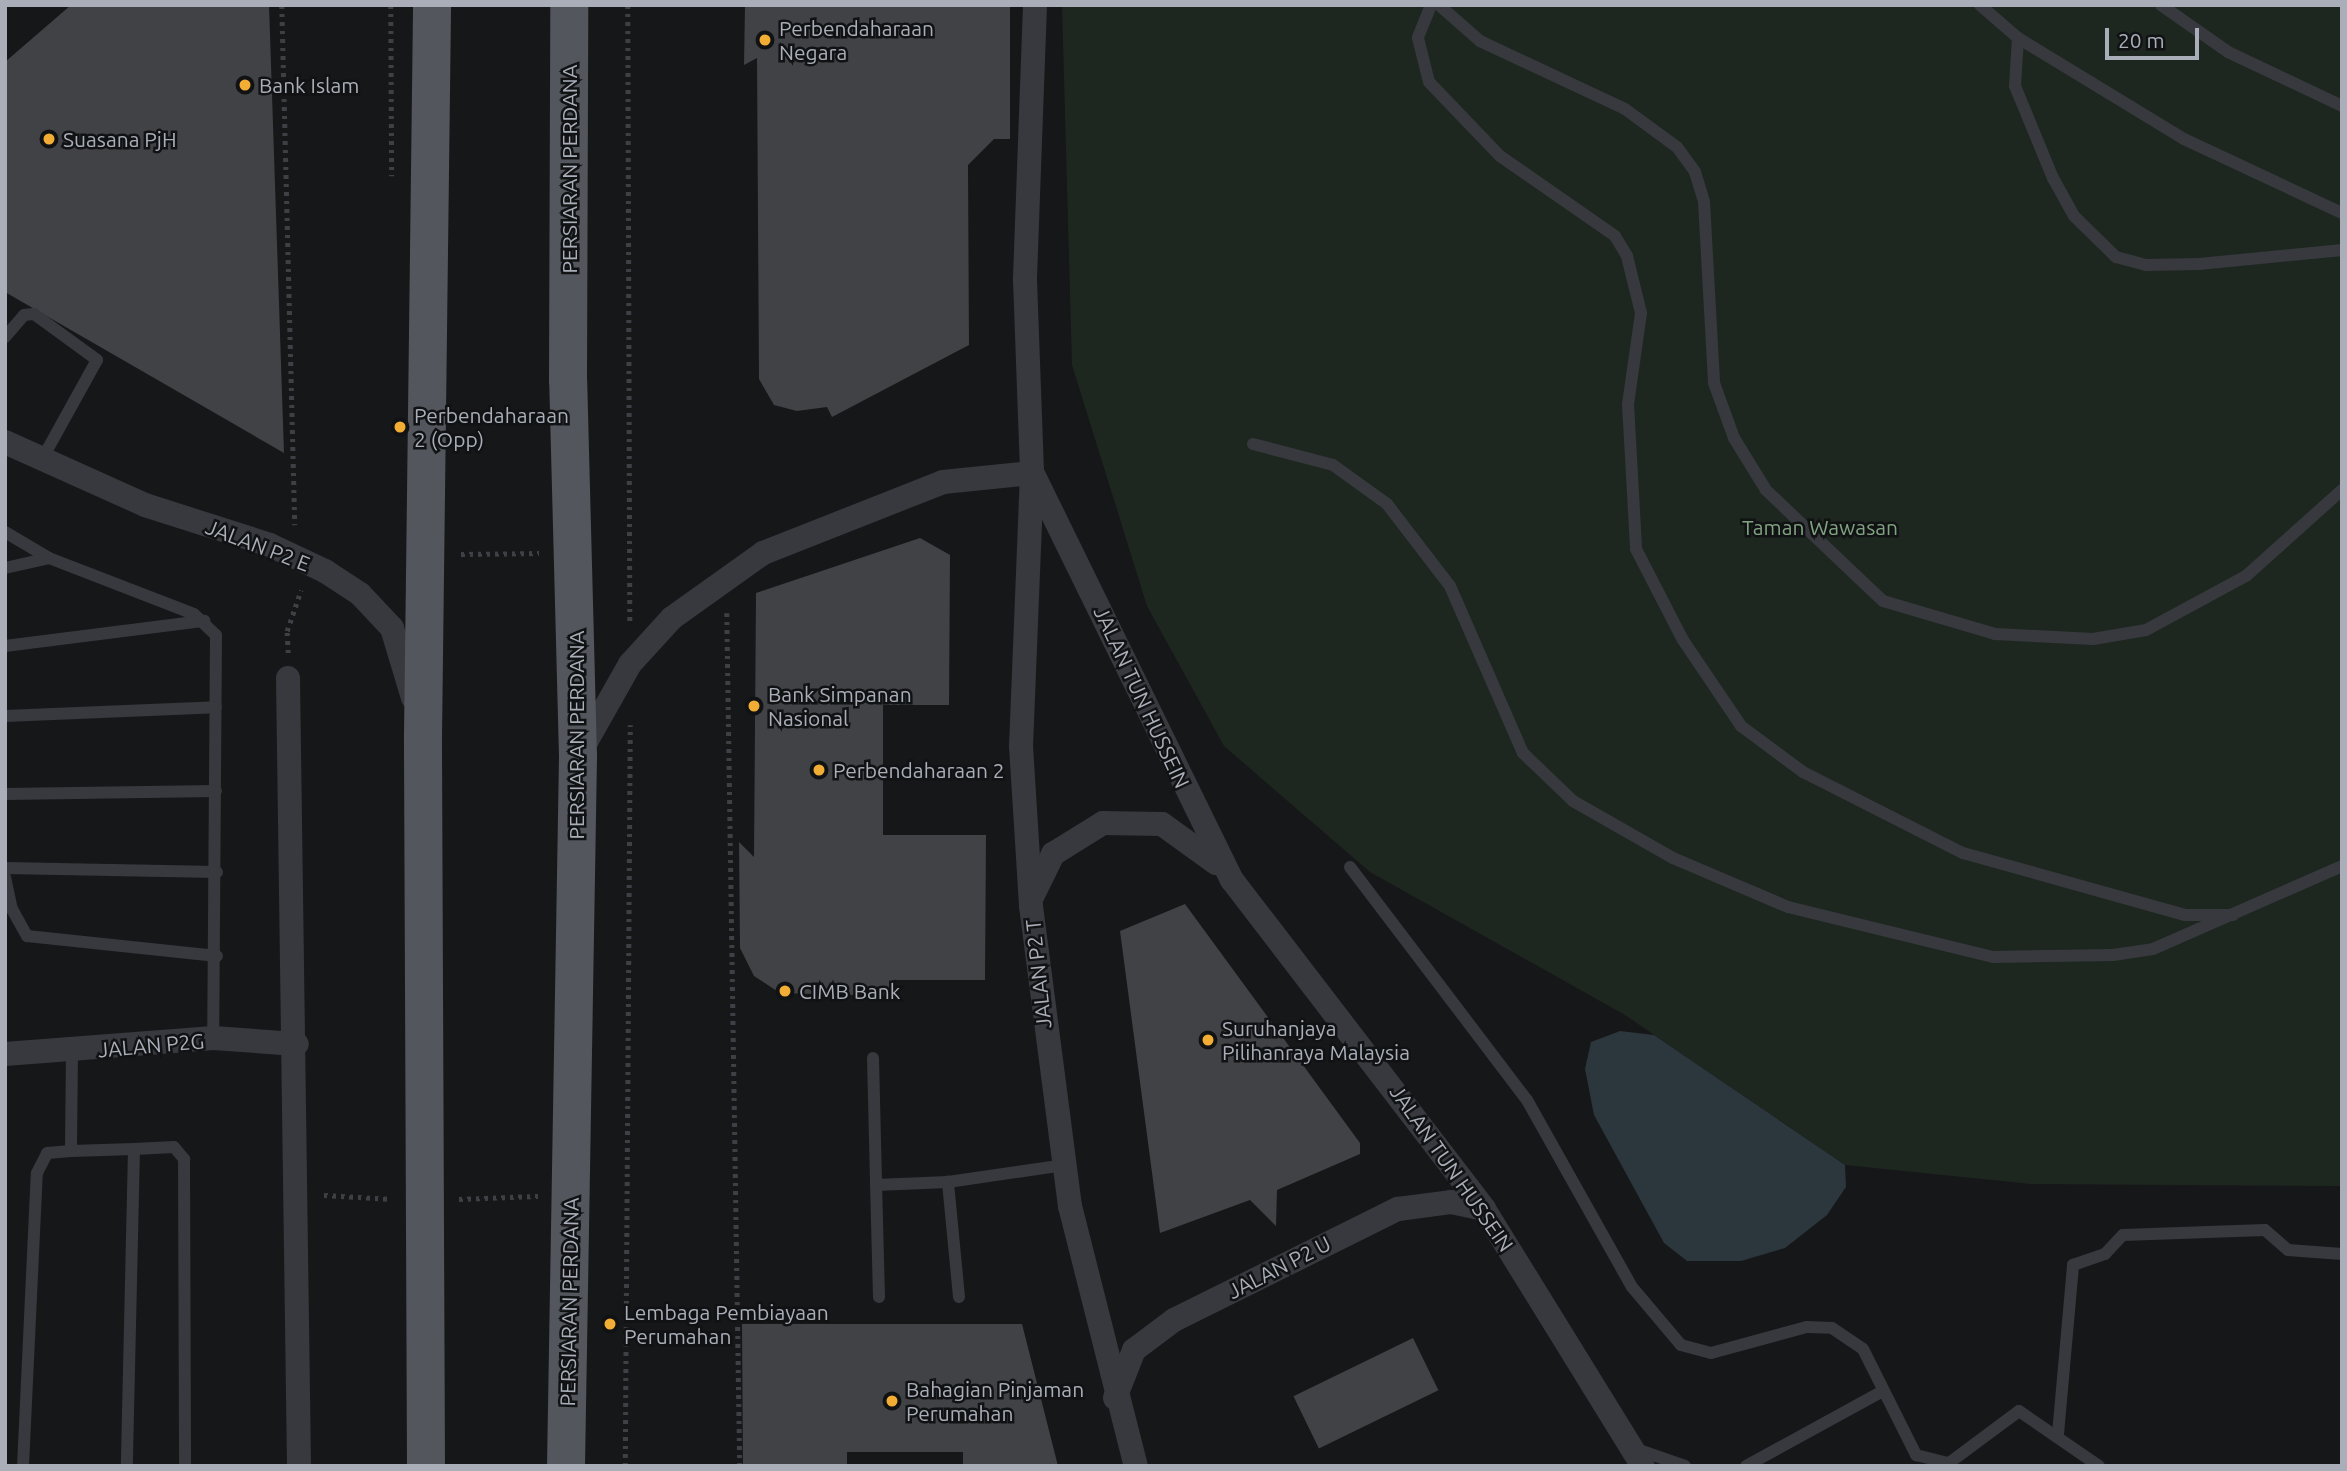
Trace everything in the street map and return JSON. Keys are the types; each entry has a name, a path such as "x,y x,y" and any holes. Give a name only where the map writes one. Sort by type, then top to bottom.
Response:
{"main road":[{"path":"426,1466 412,1200 423,736 432,5"},
{"name":"PERSIARAN PERDANA","path":"566,1466 578,756 573,553 569,5"}],"street":[{"name":"JALAN P2 T","path":"1035,5 1025,280 1032,473 1021,746 1031,906 1064,1165 1115,1399 1136,1466"},
{"name":"JALAN P2 E","path":"5,442 40,461 145,505 270,545 360,594 392,628 423,736"},
{"path":"578,756 630,664 672,618 726,577 801,533 943,482 1032,473"},
{"name":"JALAN TUN HUSSEIN","path":"1032,473 1232,880 1484,1209 1638,1457"},
{"path":"288,678 297,1044 299,1466"},
{"path":"1031,906 1037,879 1053,854 1103,823 1163,824 1189,837 1232,880"},
{"name":"JALAN P2G","path":"5,1054 72,1052 213,1038 297,1044"},
{"name":"JALAN P2 U","path":"1115,1399 1134,1350 1174,1320 1398,1209 1451,1202 1484,1209"}],"lane":[{"path":"1431,5 1418,37 1429,82 1500,156 1615,236 1627,256 1641,313 1628,404 1636,549 1683,640 1741,726 1803,772 1963,853 2185,915 2233,915"},
{"path":"1440,5 1480,41 1625,109 1677,146 1695,172 1704,202 1714,383 1734,439 1766,490 1883,601 1933,621 1995,634 2093,639 2146,630 2246,576 2342,490"},
{"path":"1980,5 2018,38 2184,139 2342,213"},
{"path":"2161,5 2239,58 2342,106"},
{"path":"2018,38 2015,86 2053,178 2074,216 2116,257 2146,265 2199,264 2342,250"},
{"path":"5,337 23,315 34,314 97,360 40,461"},
{"path":"1253,444 1333,465 1387,504 1450,586 1523,753 1573,802 1673,858 1788,907 1993,957 2153,949 2342,866"},
{"path":"5,532 49,558 204,621 216,635 217,956 213,1038"},
{"path":"5,568 49,558"},
{"path":"5,646 204,621"},
{"path":"5,716 216,707"},
{"path":"5,794 216,791"},
{"path":"5,867 217,873"},
{"path":"1350,867 1527,1100 1632,1287 1670,1336 1712,1353 1807,1326 1832,1328 1863,1349 1881,1392 1916,1455 1931,1462 1968,1454 2019,1411 2058,1434 2099,1466"},
{"path":"5,877 12,909 27,936 217,956"},
{"path":"71,1151 72,1052"},
{"path":"873,1058 879,1297"},
{"path":"23,1466 37,1173 47,1153 174,1147 184,1159 185,1466"},
{"path":"127,1466 134,1149"},
{"path":"876,1185 948,1182 1064,1165"},
{"path":"948,1182 959,1297"},
{"path":"2058,1434 2073,1265 2105,1254 2123,1235 2265,1230 2288,1250 2342,1254"},
{"path":"1752,1465 1881,1392"},
{"path":"1638,1457 1685,1466"}],"path":[{"path":"282,5 292,517 302,535"},
{"path":"628,5 630,664"},
{"path":"425,555 573,553"},
{"path":"726,577 740,1466"},
{"path":"288,678 287,631 304,582"},
{"path":"625,1466 630,720"},
{"path":"298,1193 412,1200 570,1196"}],"green space":[{"name":"Taman Wawasan","path":"1062,5 2342,5 2342,1186 2031,1184 1845,1165 1625,1015 1370,872 1224,746 1147,606 1072,365"}],"shaded area":[{"path":"1620,1031 1654,1035 1845,1165 1846,1187 1827,1215 1785,1248 1741,1261 1687,1261 1664,1243 1594,1115 1585,1069 1591,1042"}],"building":[{"path":"71,5 269,5 284,453 5,292 5,62"},
{"path":"745,5 1010,5 1010,139 994,139 968,165 969,345 832,417 827,407 797,411 774,405 759,379 757,58 744,65"},
{"name":"Perbendaharaan 2","path":"920,538 950,555 949,705 883,705 883,835 986,835 985,980 894,980 894,996 780,993 754,976 740,948 739,842 754,857 756,593"},
{"name":"Suruhanjaya Pilihanraya Malaysia","path":"1185,904 1360,1143 1360,1154 1277,1190 1276,1226 1250,1200 1160,1233 1120,931"},
{"name":"Bahagian Pinjaman Perumahan","path":"742,1324 1022,1324 1058,1466 963,1466 963,1452 847,1452 847,1466 743,1466"},
{"path":"1413,1338 1438,1390 1319,1448 1293,1396"}],"place":[{"name":"Perbendaharaan Negara","path":"765,40"},
{"name":"Bank Islam","path":"245,85"},
{"name":"Suasana PjH","path":"49,139"},
{"name":"Perbendaharaan 2 (Opp)","path":"400,427"},
{"name":"Bank Simpanan Nasional","path":"754,706"},
{"name":"Perbendaharaan 2","path":"819,770"},
{"name":"CIMB Bank","path":"785,991"},
{"name":"Suruhanjaya Pilihanraya Malaysia","path":"1208,1040"},
{"name":"Lembaga Pembiayaan Perumahan","path":"610,1324"},
{"name":"Bahagian Pinjaman Perumahan","path":"892,1401"}]}
